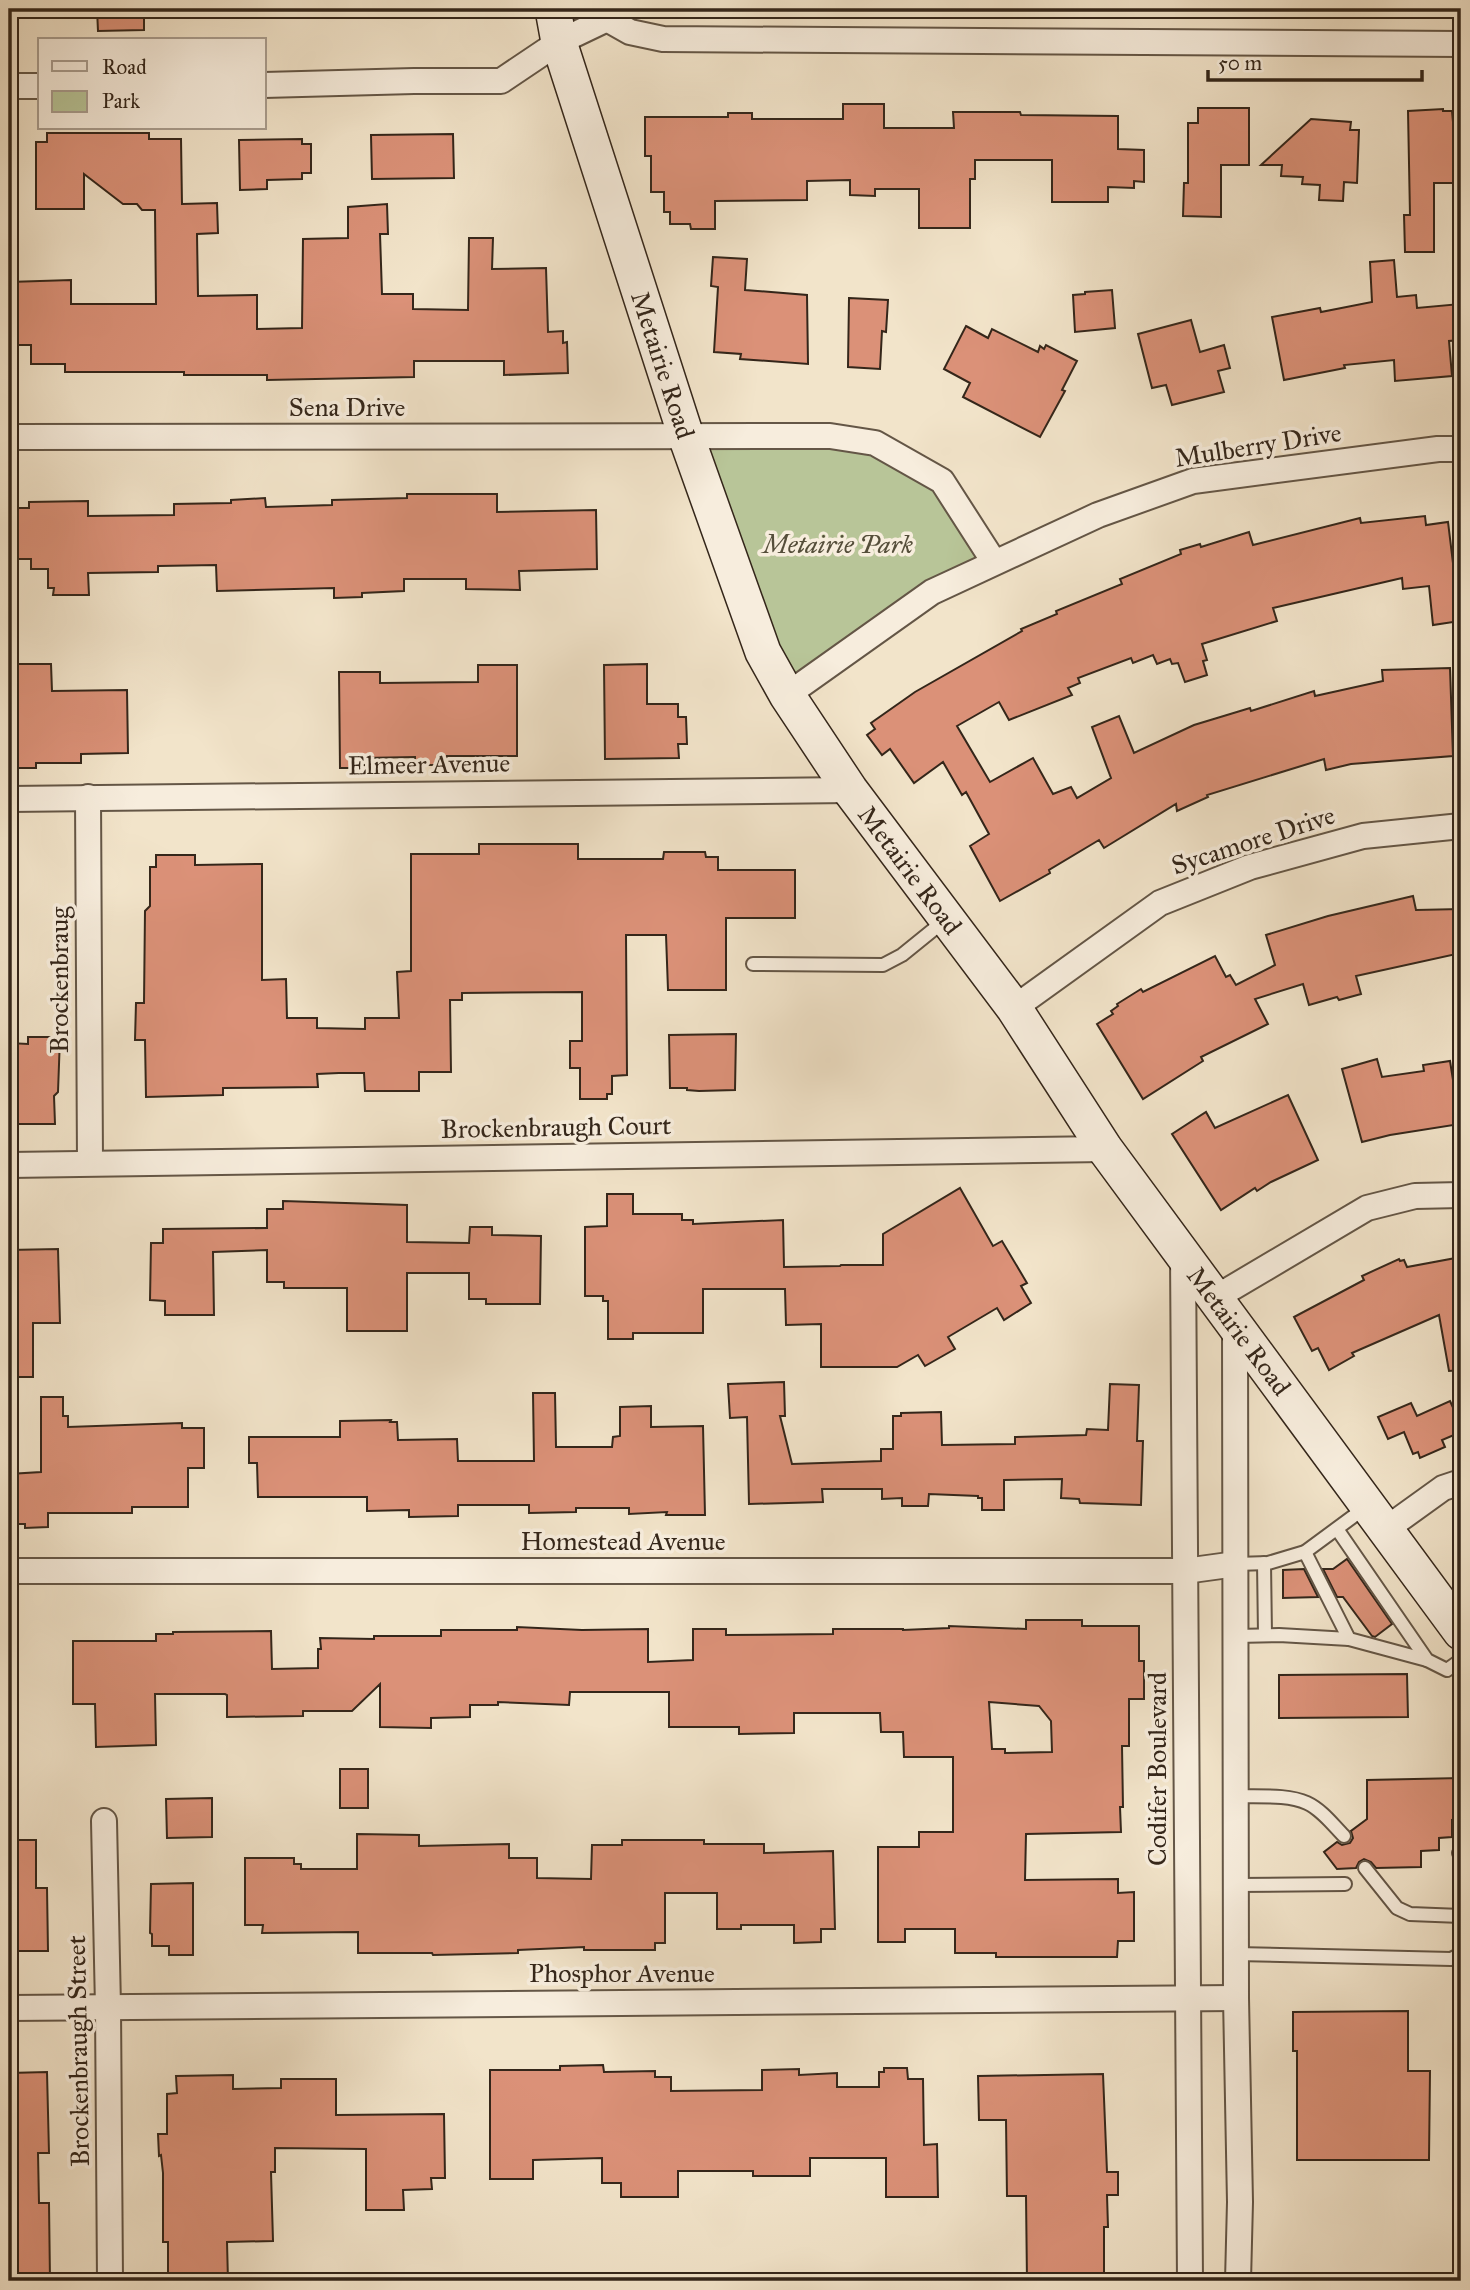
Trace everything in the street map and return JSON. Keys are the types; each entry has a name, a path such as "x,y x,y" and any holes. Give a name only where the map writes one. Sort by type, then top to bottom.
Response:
{"main road":[{"name":"Metairie Road","path":"553,9 559,43 686,436 763,652 787,695 850,790 1014,1008 1105,1149 1461,1632"}],"street":[{"path":"266,85 501,81 610,14 631,32 663,39 1461,44"},
{"path":"9,86 38,86"},
{"path":"686,436 830,436 875,443 942,481 994,562"},
{"name":"Sena Drive","path":"9,437 686,436"},
{"name":"Mulberry Drive","path":"787,695 932,592 1098,514 1193,481 1438,449 1461,449"},
{"name":"Elmeer Avenue","path":"9,799 850,790"},
{"name":"Brockenbraug","path":"88,797 90,1162"},
{"name":"Sycamore Drive","path":"1014,1008 1160,903 1250,867 1363,836 1461,825"},
{"name":"Brockenbraugh Court","path":"9,1165 1105,1149"},
{"path":"1215,1298 1367,1208 1415,1196 1461,1195"},
{"name":"Codifer Boulevard","path":"1183,1255 1190,2281"},
{"path":"1236,1326 1236,1998 1240,2203 1238,2281"},
{"path":"1377,1517 1461,1482"},
{"name":"Homestead Avenue","path":"9,1570 1185,1571 1236,1564"},
{"name":"Brockenbraugh Street","path":"104,1821 110,2281"},
{"name":"Phosphor Avenue","path":"9,2008 1236,1998"}],"lane":[{"path":"753,964 883,965 902,955 947,919"},
{"path":"1236,1564 1264,1563 1305,1552 1337,1529 1377,1517"},
{"path":"1337,1529 1427,1660"},
{"path":"1305,1552 1349,1639"},
{"path":"1264,1563 1265,1636"},
{"path":"1236,1636 1349,1639 1427,1660 1447,1670 1461,1660"},
{"path":"1236,1796 1292,1799 1308,1803 1344,1836"},
{"path":"1365,1868 1397,1909 1410,1914 1461,1916"},
{"path":"1236,1885 1345,1884"},
{"path":"1236,1954 1456,1957"}],"green space":[{"name":"Metairie Park","path":"686,436 861,441 942,481 994,562 787,695"}],"building":[{"path":"97,9 144,9 144,30 98,31"},
{"path":"843,104 884,104 884,128 954,128 953,112 1118,116 1118,149 1144,150 1144,182 1134,181 1134,188 1108,187 1108,202 1052,202 1052,160 975,160 975,179 970,179 970,228 919,228 919,189 875,189 875,196 850,195 850,180 807,181 807,200 715,201 715,229 691,229 690,224 670,224 670,212 664,212 664,192 651,192 651,156 645,156 645,117 728,117 728,113 752,113 752,119 843,119"},
{"path":"1198,108 1249,108 1249,165 1221,165 1221,217 1183,216 1184,183 1188,183 1188,123 1198,123"},
{"path":"1408,111 1452,111 1453,122 1461,122 1461,143 1453,144 1453,183 1434,183 1434,252 1405,252 1404,215 1410,215"},
{"path":"1311,119 1351,122 1350,130 1359,130 1357,183 1344,182 1343,201 1319,200 1320,185 1302,184 1303,177 1281,176 1282,165 1261,165"},
{"path":"47,133 149,133 149,139 181,139 182,204 217,203 218,233 197,234 198,296 257,295 257,329 302,328 303,239 348,238 348,207 387,204 388,234 380,234 382,294 413,294 413,309 468,310 469,238 493,238 492,269 546,268 548,332 563,331 563,343 567,342 568,373 504,375 504,361 414,361 414,377 267,380 267,375 65,372 65,364 31,364 31,345 9,345 9,282 71,280 71,304 156,304 155,210 142,210 137,204 123,204 84,174 84,209 36,209 36,142 47,142"},
{"path":"453,134 454,178 372,179 371,135"},
{"path":"302,139 302,144 311,144 311,173 302,173 302,179 267,180 267,189 240,190 239,140"},
{"path":"713,257 747,259 745,290 807,295 808,364 740,359 741,354 714,352 718,287 711,286"},
{"path":"1394,260 1397,297 1416,295 1417,308 1460,304 1461,340 1449,341 1452,376 1395,381 1394,360 1344,365 1345,368 1284,380 1272,317 1320,308 1321,312 1372,302 1370,262"},
{"path":"1112,290 1115,328 1075,332 1073,295"},
{"path":"849,298 888,300 886,332 882,331 880,369 848,367"},
{"path":"1191,320 1200,352 1224,345 1230,368 1218,371 1224,392 1172,405 1166,385 1152,388 1138,334"},
{"path":"966,326 988,338 992,329 1038,352 1040,346 1044,349 1046,345 1077,361 1062,390 1065,391 1040,437 963,397 970,383 944,369"},
{"path":"407,494 497,494 497,512 596,510 597,569 519,571 520,590 466,589 466,579 404,579 404,591 362,593 362,597 334,598 334,588 217,591 216,565 158,566 158,572 88,573 89,595 53,595 54,588 48,588 48,569 31,569 31,559 14,559 13,508 29,508 29,502 88,501 88,516 174,515 174,504 231,503 231,500 265,498 266,507 332,505 332,500 407,498"},
{"path":"1425,516 1426,525 1448,522 1460,621 1433,625 1429,586 1403,589 1402,578 1273,608 1277,621 1202,644 1207,660 1203,661 1207,675 1185,682 1178,663 1172,664 1170,659 1157,664 1153,655 1133,663 1131,658 1078,678 1080,683 1068,688 1072,695 1009,720 999,702 957,726 990,782 1033,758 1053,794 1071,787 1077,798 1111,778 1092,727 1119,716 1134,753 1194,725 1250,708 1251,711 1314,691 1315,696 1383,681 1382,670 1450,668 1453,756 1351,764 1326,770 1324,759 1207,795 1208,797 1177,811 1176,804 1104,848 1099,840 1049,870 1050,873 1000,901 970,846 989,834 966,792 962,795 943,762 914,783 890,749 882,755 867,735 875,729 871,723 915,692 1022,631 1021,629 1057,614 1056,611 1122,584 1120,579 1181,554 1180,550 1200,544 1201,547 1249,532 1253,545 1360,518 1361,523"},
{"path":"13,664 51,664 52,691 127,690 128,753 81,754 81,763 36,763 36,768 13,768 13,701 9,701 9,679 13,679"},
{"path":"647,664 647,704 678,704 678,717 686,717 687,744 678,744 679,758 605,759 604,665"},
{"path":"478,665 517,665 517,756 447,756 447,765 415,765 415,757 364,758 364,768 340,768 339,672 380,672 380,683 478,682"},
{"path":"479,844 578,844 578,859 663,859 664,852 705,852 706,857 718,857 718,870 795,870 795,918 726,918 726,990 668,990 666,935 626,935 627,1075 612,1076 612,1094 607,1094 607,1099 580,1099 580,1068 570,1068 570,1041 582,1041 582,992 462,993 462,1000 450,1000 451,1072 419,1072 419,1091 365,1091 364,1073 339,1073 317,1074 318,1087 223,1088 223,1095 146,1097 145,1040 135,1040 136,1003 144,1003 145,911 150,906 150,867 156,867 156,855 195,855 195,865 262,864 262,980 286,979 287,1018 317,1018 317,1028 365,1029 365,1018 399,1018 397,972 411,971 411,854 479,854"},
{"path":"1413,896 1416,910 1461,909 1461,953 1356,976 1361,994 1339,1000 1337,997 1309,1005 1303,984 1255,999 1268,1024 1201,1057 1203,1061 1143,1099 1097,1024 1113,1014 1111,1011 1117,1004 1141,989 1143,992 1215,956 1226,977 1230,975 1236,985 1275,965 1266,935 1328,916"},
{"path":"736,1034 735,1090 699,1091 670,1088 669,1035"},
{"path":"28,1037 60,1037 58,1092 54,1096 55,1124 9,1124 9,1043 28,1044"},
{"path":"1377,1059 1382,1077 1424,1071 1423,1065 1450,1061 1460,1124 1362,1142 1342,1069"},
{"path":"1288,1095 1318,1160 1257,1191 1255,1188 1221,1210 1172,1134 1206,1112 1215,1128"},
{"path":"960,1188 993,1246 1002,1241 1027,1283 1021,1286 1031,1303 1004,1320 997,1308 948,1337 955,1349 925,1366 918,1355 897,1367 821,1367 821,1324 786,1325 785,1289 703,1289 703,1333 633,1333 633,1339 608,1339 608,1301 603,1301 603,1296 585,1296 585,1227 607,1226 607,1194 633,1194 633,1214 682,1214 682,1220 693,1220 693,1224 783,1220 784,1267 883,1265 883,1234"},
{"path":"283,1201 407,1205 407,1242 469,1243 470,1227 492,1227 492,1235 541,1236 540,1304 486,1304 486,1299 469,1299 469,1273 407,1273 407,1331 347,1331 347,1288 284,1288 284,1282 267,1282 267,1250 213,1252 214,1315 165,1315 165,1301 150,1300 151,1243 163,1243 163,1229 267,1228 267,1209 283,1209"},
{"path":"58,1249 60,1323 33,1323 33,1377 10,1377 9,1250"},
{"path":"1461,1257 1461,1370 1449,1371 1439,1315 1352,1353 1354,1356 1329,1370 1318,1348 1312,1351 1294,1317 1364,1280 1362,1276 1399,1259 1404,1260 1407,1267"},
{"path":"784,1382 785,1416 780,1416 792,1464 881,1461 881,1449 893,1449 893,1416 901,1416 901,1413 941,1412 942,1445 1015,1444 1015,1437 1086,1435 1087,1429 1108,1430 1110,1384 1139,1385 1137,1441 1143,1441 1141,1505 1080,1503 1079,1499 1061,1498 1062,1479 1004,1480 1004,1510 982,1510 982,1498 978,1496 929,1494 928,1506 902,1506 902,1498 882,1499 882,1489 822,1489 823,1502 749,1504 747,1417 730,1418 728,1384"},
{"path":"533,1393 555,1393 556,1447 612,1447 613,1437 620,1436 620,1407 651,1406 651,1427 703,1426 705,1515 666,1515 667,1512 629,1514 629,1508 576,1508 576,1512 529,1513 529,1505 458,1505 458,1516 409,1517 409,1510 367,1511 367,1497 258,1497 257,1463 249,1463 249,1437 340,1437 340,1421 391,1420 390,1422 397,1422 398,1440 457,1439 458,1461 534,1461"},
{"path":"41,1397 63,1397 63,1416 68,1416 68,1427 182,1423 182,1428 204,1428 204,1468 188,1468 188,1507 132,1507 132,1513 48,1513 48,1527 25,1528 25,1524 9,1524 9,1474 41,1472"},
{"path":"1450,1401 1461,1425 1461,1432 1442,1440 1445,1447 1420,1458 1418,1452 1413,1454 1404,1432 1388,1439 1378,1417 1411,1403 1417,1416"},
{"path":"1347,1559 1392,1624 1375,1637 1343,1597 1337,1597 1323,1569 1333,1569"},
{"path":"1304,1569 1318,1597 1283,1598 1283,1570"},
{"path":"1026,1620 1082,1620 1082,1626 1139,1626 1139,1661 1144,1661 1144,1699 1129,1699 1129,1746 1122,1746 1121,1832 1026,1834 1025,1880 1118,1879 1118,1893 1134,1892 1134,1941 1118,1941 1117,1957 996,1957 996,1953 955,1953 955,1929 905,1929 905,1942 878,1942 878,1847 919,1847 919,1832 953,1832 953,1757 904,1757 903,1732 881,1732 880,1713 794,1713 794,1733 739,1734 739,1727 669,1727 669,1692 570,1692 569,1705 498,1702 498,1705 470,1705 470,1717 431,1718 431,1728 380,1727 380,1684 352,1711 303,1711 303,1716 227,1717 225,1694 155,1694 156,1745 96,1747 95,1704 73,1704 73,1641 156,1641 156,1634 173,1632 271,1631 272,1669 318,1668 320,1638 441,1636 441,1630 517,1630 517,1627 648,1629 648,1662 693,1660 693,1629 726,1629 726,1635 833,1634 833,1629 903,1630 949,1626 1026,1629","holes":["989,1702 1039,1706 1051,1721 1052,1752 1005,1753 1005,1749 992,1749"]},
{"path":"1407,1674 1408,1717 1279,1718 1279,1675"},
{"path":"340,1769 368,1769 368,1808 340,1808"},
{"path":"1461,1778 1461,1819 1452,1820 1452,1837 1439,1838 1439,1850 1421,1851 1421,1867 1376,1868 1364,1859 1356,1868 1337,1869 1324,1852 1337,1842 1342,1845 1350,1843 1353,1838 1351,1831 1367,1819 1367,1780"},
{"path":"212,1798 212,1837 167,1838 166,1799"},
{"path":"357,1834 419,1835 419,1846 509,1844 509,1858 537,1858 537,1878 591,1879 592,1845 622,1845 622,1840 704,1840 704,1844 764,1844 764,1853 833,1851 835,1929 821,1929 821,1942 794,1943 794,1925 741,1925 741,1929 717,1929 717,1893 665,1893 665,1943 655,1943 655,1950 584,1950 584,1947 518,1950 518,1953 358,1953 358,1932 262,1933 263,1925 245,1925 245,1858 294,1858 294,1864 301,1864 301,1869 357,1869"},
{"path":"10,1840 36,1840 36,1888 47,1888 48,1951 9,1951"},
{"path":"193,1883 193,1955 169,1955 169,1946 152,1946 151,1884"},
{"path":"1408,2011 1408,2071 1430,2071 1429,2160 1297,2160 1297,2051 1293,2051 1293,2012"},
{"path":"603,2065 604,2072 655,2071 655,2077 671,2077 671,2091 762,2090 762,2070 799,2069 799,2075 837,2073 837,2087 879,2087 879,2072 884,2072 884,2068 907,2068 908,2079 923,2079 924,2145 937,2144 938,2197 886,2197 886,2158 810,2158 810,2176 753,2176 753,2171 678,2171 678,2197 621,2197 621,2183 602,2183 602,2158 533,2160 533,2179 490,2179 490,2070 560,2070 560,2066"},
{"path":"47,2072 49,2153 38,2153 39,2203 49,2203 50,2281 9,2281 9,2073"},
{"path":"1103,2074 1107,2172 1118,2172 1118,2195 1107,2195 1108,2227 1104,2227 1104,2281 1027,2281 1026,2196 1007,2196 1006,2120 979,2120 978,2076"},
{"path":"233,2075 233,2089 281,2088 281,2079 336,2079 336,2115 444,2114 445,2178 431,2178 432,2189 403,2190 404,2210 366,2210 366,2149 275,2148 275,2172 271,2172 273,2241 227,2242 228,2281 168,2281 168,2242 163,2242 163,2173 158,2134 167,2134 167,2094 177,2093 176,2076"}]}
